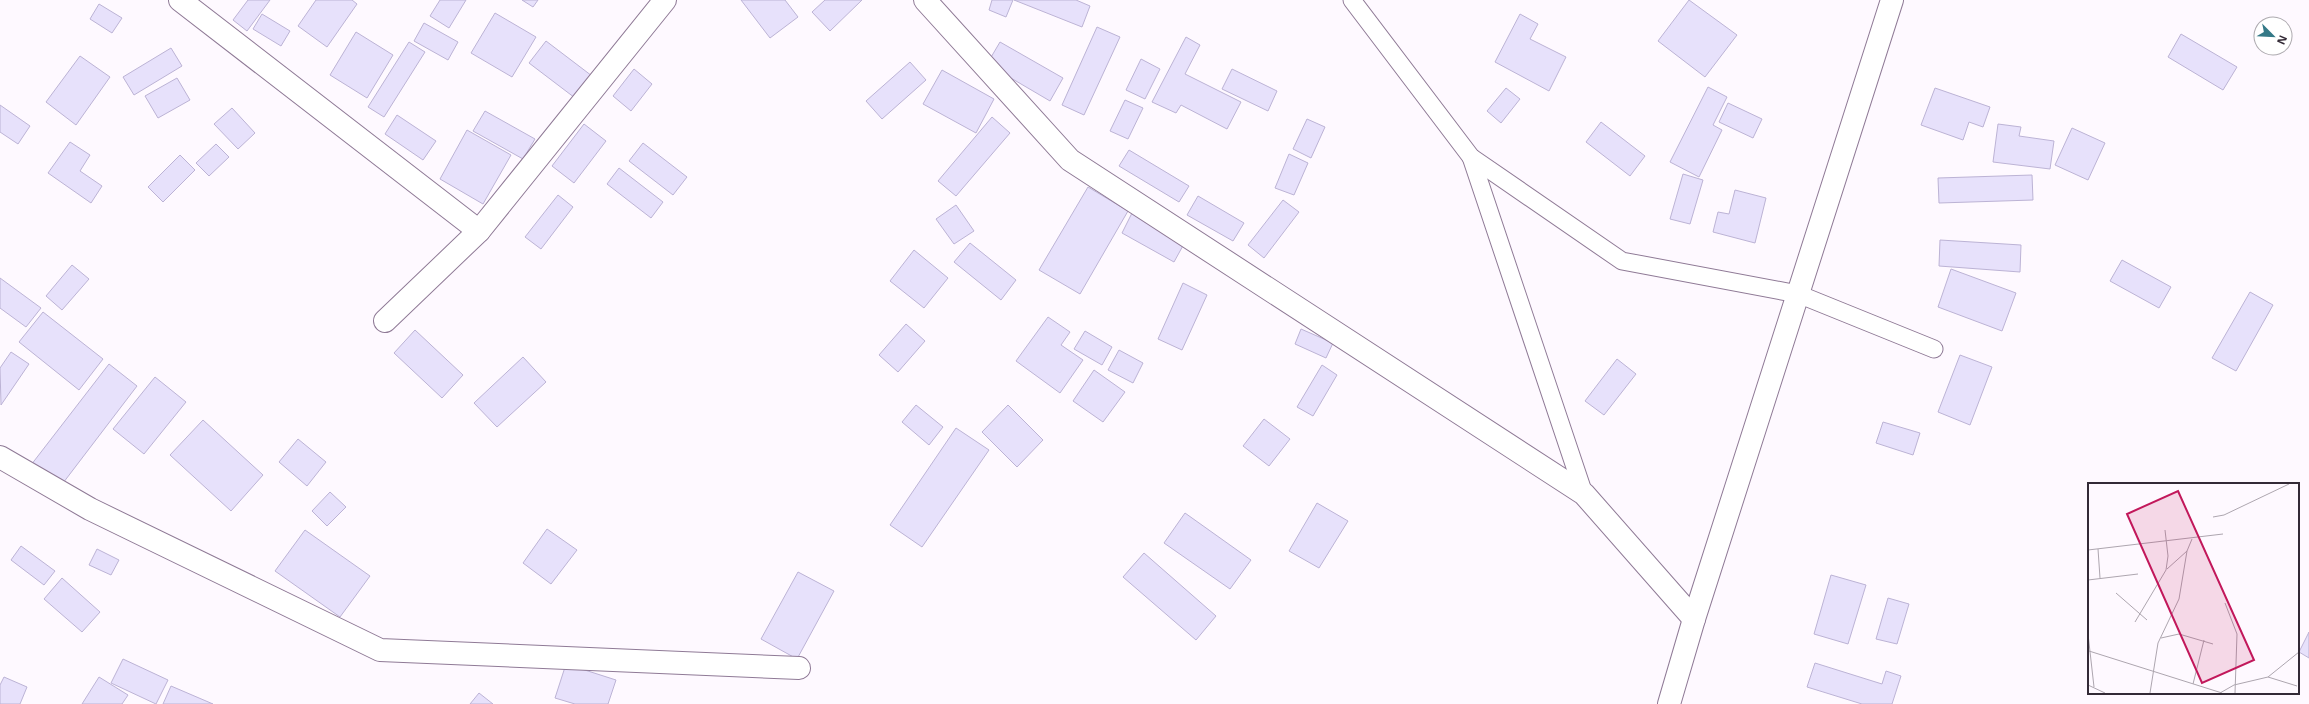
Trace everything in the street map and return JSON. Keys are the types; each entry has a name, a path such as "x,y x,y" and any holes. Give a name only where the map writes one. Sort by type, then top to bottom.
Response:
{"street":[{"path":"180,0 479,231"},
{"path":"385,321 479,231 665,0"},
{"path":"925,0 1070,160 1584,494 1694,619"},
{"path":"1669,704 1694,619 1892,0"},
{"path":"0,457 90,509 380,650 799,668"}],"lane":[{"path":"1352,0 1471,157 1622,261 1798,294 1934,349"},
{"path":"1471,157 1584,494"}],"building":[{"path":"248,0 270,0 247,31 233,20"},
{"path":"316,0 352,0 357,4 327,47 298,26"},
{"path":"440,0 466,0 449,28 430,16"},
{"path":"522,0 538,0 533,7"},
{"path":"741,0 785,0 798,17 770,38"},
{"path":"825,0 862,0 830,31 812,12"},
{"path":"992,0 1013,0 1006,17 989,10"},
{"path":"1014,0 1076,0 1090,6 1082,27"},
{"path":"1689,0 1737,35 1705,77 1658,41"},
{"path":"99,4 122,18 112,33 90,19"},
{"path":"495,13 536,37 512,77 471,53"},
{"path":"262,14 290,31 281,46 253,29"},
{"path":"1520,14 1538,24 1530,39 1566,57 1549,91 1495,62"},
{"path":"424,23 458,42 448,60 414,41"},
{"path":"1097,27 1120,37 1084,115 1062,105"},
{"path":"356,32 393,55 367,98 330,75"},
{"path":"2181,34 2237,67 2223,90 2168,57"},
{"path":"1186,37 1200,45 1185,74 1241,102 1227,129 1181,105 1176,113 1152,102"},
{"path":"546,41 596,79 579,101 529,63"},
{"path":"409,42 425,52 384,117 368,107"},
{"path":"1000,42 1063,78 1050,101 987,64"},
{"path":"171,48 182,66 134,95 123,77"},
{"path":"80,56 110,77 76,125 46,102"},
{"path":"1141,59 1160,69 1145,99 1126,90"},
{"path":"910,62 926,80 882,119 866,101"},
{"path":"634,69 652,84 631,111 613,96"},
{"path":"1232,69 1277,91 1268,111 1222,89"},
{"path":"942,70 994,99 976,133 923,104"},
{"path":"177,78 190,100 158,118 145,96"},
{"path":"1708,87 1727,97 1713,125 1722,130 1699,177 1670,162"},
{"path":"1506,88 1520,99 1501,123 1487,111"},
{"path":"1935,88 1990,107 1983,127 1969,122 1963,140 1921,125"},
{"path":"1125,100 1143,108 1128,139 1110,131"},
{"path":"1728,103 1762,119 1753,138 1719,122"},
{"path":"0,105 30,126 18,144 0,132"},
{"path":"232,108 255,133 238,149 214,124"},
{"path":"485,111 535,139 523,159 473,131"},
{"path":"397,115 436,141 423,160 385,134"},
{"path":"992,117 1010,133 956,196 938,181"},
{"path":"1307,119 1325,127 1311,158 1293,149"},
{"path":"1601,122 1645,156 1630,176 1586,142"},
{"path":"584,124 606,141 574,183 552,166"},
{"path":"1998,124 2021,127 2019,136 2054,141 2050,169 1993,162"},
{"path":"2072,128 2105,143 2088,180 2055,165"},
{"path":"467,130 511,155 483,204 440,179"},
{"path":"70,142 90,155 80,171 102,186 91,203 48,173"},
{"path":"643,143 687,177 673,195 629,161"},
{"path":"216,144 229,157 209,176 196,163"},
{"path":"1129,150 1189,186 1179,202 1119,166"},
{"path":"1289,154 1308,163 1294,195 1275,188"},
{"path":"180,155 195,170 163,202 148,187"},
{"path":"619,168 663,202 651,218 607,184"},
{"path":"1683,174 1703,180 1690,224 1670,219"},
{"path":"2032,175 2033,200 1939,203 1938,178"},
{"path":"1088,187 1128,211 1080,294 1039,270"},
{"path":"1735,190 1766,198 1755,243 1713,232 1718,212 1729,214"},
{"path":"558,195 573,207 541,249 525,237"},
{"path":"1198,196 1244,223 1233,241 1187,215"},
{"path":"1283,200 1299,212 1264,258 1248,245"},
{"path":"956,205 974,231 954,244 936,219"},
{"path":"1132,213 1185,242 1174,262 1122,233"},
{"path":"1940,240 2021,245 2020,272 1939,266"},
{"path":"970,243 1016,280 1001,300 954,262"},
{"path":"914,250 948,278 924,308 890,281"},
{"path":"2122,260 2171,287 2159,308 2110,281"},
{"path":"72,265 89,279 62,310 46,296"},
{"path":"1951,269 2016,293 2002,331 1938,307"},
{"path":"0,278 41,308 26,327 0,308"},
{"path":"1183,283 1207,295 1182,350 1158,339"},
{"path":"2250,292 2273,305 2236,371 2212,358"},
{"path":"43,312 103,359 79,390 19,342"},
{"path":"1048,317 1070,332 1061,345 1083,360 1060,393 1016,361"},
{"path":"906,324 925,341 898,372 879,355"},
{"path":"1301,329 1333,343 1326,358 1295,344"},
{"path":"415,330 463,375 442,398 394,353"},
{"path":"1085,331 1112,347 1102,365 1074,349"},
{"path":"1119,350 1143,363 1133,383 1108,370"},
{"path":"11,352 29,364 1,405 0,368"},
{"path":"1960,355 1992,367 1970,425 1938,412"},
{"path":"523,357 546,382 497,427 474,403"},
{"path":"1617,359 1636,374 1604,415 1585,401"},
{"path":"109,364 137,386 60,487 31,465"},
{"path":"1322,365 1337,375 1313,416 1297,407"},
{"path":"1094,370 1125,392 1103,422 1073,401"},
{"path":"155,377 186,402 144,454 113,429"},
{"path":"916,405 943,427 929,445 902,422"},
{"path":"1008,405 1043,440 1017,467 982,432"},
{"path":"1264,419 1290,439 1269,466 1243,446"},
{"path":"203,420 263,475 231,511 170,455"},
{"path":"1883,422 1920,433 1913,455 1876,443"},
{"path":"956,428 989,450 922,547 890,525"},
{"path":"298,439 326,462 307,486 279,462"},
{"path":"330,492 346,507 327,526 312,511"},
{"path":"1317,503 1348,521 1319,568 1289,551"},
{"path":"1185,513 1251,560 1230,589 1164,543"},
{"path":"547,529 577,550 551,584 523,563"},
{"path":"305,530 370,576 340,617 275,571"},
{"path":"21,546 55,571 44,585 11,560"},
{"path":"97,549 119,560 111,575 89,565"},
{"path":"1144,553 1216,616 1196,640 1123,577"},
{"path":"798,572 834,591 797,659 761,639"},
{"path":"1831,575 1866,585 1848,644 1814,634"},
{"path":"62,578 100,612 82,632 44,599"},
{"path":"1888,598 1909,604 1897,644 1876,639"},
{"path":"2309,632 2309,658 2299,652"},
{"path":"123,659 168,680 156,704 111,683"},
{"path":"1815,663 1882,684 1886,671 1901,676 1892,704 1862,704 1807,687"},
{"path":"566,664 616,680 608,704 575,704 555,698"},
{"path":"4,677 27,687 20,704 0,704 0,685"},
{"path":"99,677 128,695 122,704 82,704"},
{"path":"171,686 213,704 163,704"},
{"path":"479,693 493,704 470,704"}]}
